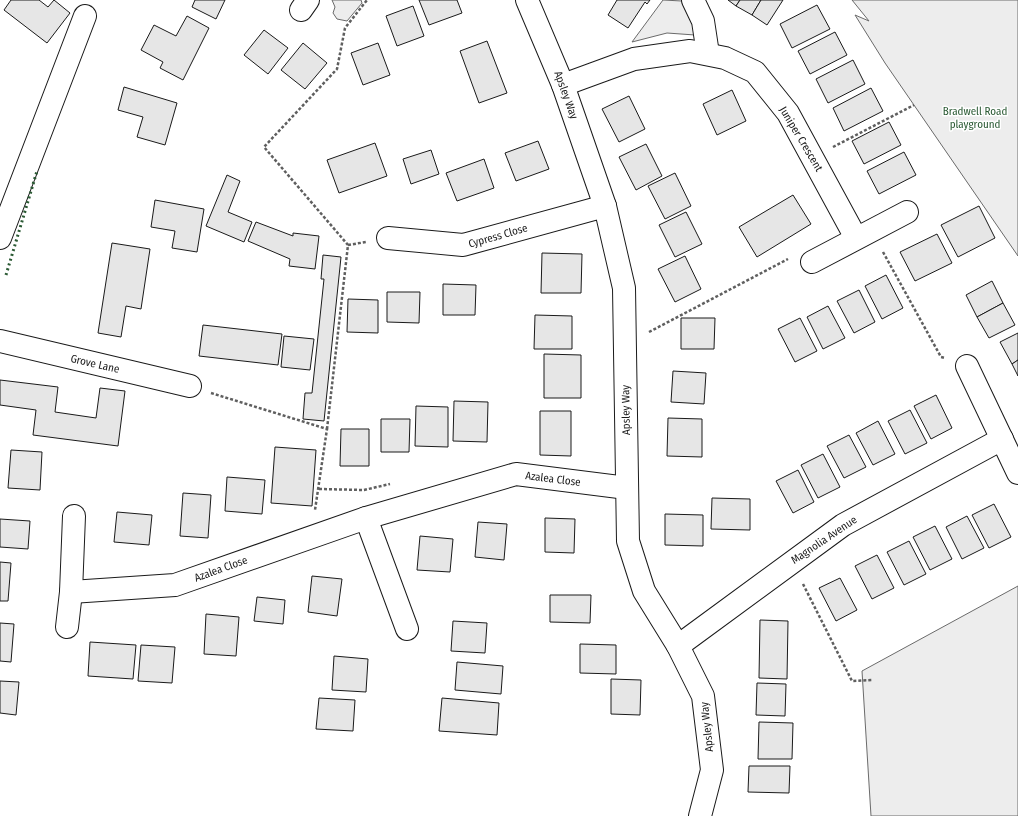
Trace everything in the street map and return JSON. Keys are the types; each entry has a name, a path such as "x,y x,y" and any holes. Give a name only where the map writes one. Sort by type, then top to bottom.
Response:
{"street":[{"name":"Apsley Way","path":"527,0 563,85 605,206 624,288 628,541 644,591 678,646 704,696 712,770 700,816"},
{"path":"693,0 703,21 708,54"},
{"path":"0,238 84,16"},
{"name":"Juniper Crescent","path":"563,85 634,58 690,51 725,58 755,72 788,113 813,157 864,234"},
{"name":"Cypress Close","path":"388,238 462,246 605,206"},
{"path":"812,262 907,212"},
{"name":"Grove Lane","path":"0,341 190,386"},
{"path":"967,366 1018,473"},
{"name":"Magnolia Avenue","path":"678,646 843,525 1002,439"},
{"name":"Azalea Close","path":"71,592 175,585 311,536 366,518 516,474 627,488"},
{"path":"67,627 71,592 74,516"},
{"path":"366,518 407,629"}],"path":[{"path":"311,536 327,429 348,244 264,147 337,69 345,28 367,0"},
{"path":"813,157 914,105"},
{"path":"864,234 903,291 941,357 967,366"},
{"path":"625,344 789,258 812,262"},
{"path":"190,386 327,429"},
{"path":"792,562 852,681 872,680"}],"shaded area":[{"path":"332,0 361,0 362,3 347,21 337,19 333,13 335,7"},
{"path":"663,0 682,1 690,14 695,35 667,33 632,42"},
{"name":"Bradwell Road playground","path":"852,0 1018,0 1018,256 885,63 855,15 869,21"},
{"path":"1018,586 1018,816 871,816 862,671"}],"building":[{"path":"11,0 39,0 48,7 54,0 70,13 47,43 4,10"},
{"path":"195,0 225,0 216,19 192,7"},
{"path":"419,0 457,0 462,13 429,25"},
{"path":"617,0 650,0 647,4 645,2 628,28 608,15"},
{"path":"728,0 740,0 736,6"},
{"path":"740,0 761,0 752,15 736,6"},
{"path":"761,0 783,0 767,25 752,15"},
{"path":"817,5 830,29 792,48 780,24"},
{"path":"413,6 424,36 397,46 386,16"},
{"path":"187,16 209,28 183,80 160,68 163,62 141,50 154,25 176,36"},
{"path":"264,30 288,48 268,74 244,55"},
{"path":"835,32 847,55 810,74 798,51"},
{"path":"487,41 507,93 479,103 460,51"},
{"path":"303,43 327,63 305,89 281,70"},
{"path":"378,43 390,75 363,85 351,53"},
{"path":"853,60 865,84 828,103 816,79"},
{"path":"124,87 177,103 165,145 137,137 143,117 118,110"},
{"path":"871,88 883,111 844,131 833,108"},
{"path":"732,90 746,121 717,135 703,104"},
{"path":"629,96 645,129 619,142 602,109"},
{"path":"889,122 901,145 864,164 852,141"},
{"path":"538,141 549,169 516,181 505,153"},
{"path":"375,143 387,176 339,193 327,160"},
{"path":"646,144 662,176 636,190 619,157"},
{"path":"431,150 439,174 411,184 403,159"},
{"path":"904,152 916,175 879,194 867,171"},
{"path":"484,159 494,188 457,201 446,173"},
{"path":"675,173 691,206 665,219 648,186"},
{"path":"227,175 240,181 228,212 252,222 244,242 206,226"},
{"path":"793,195 811,224 757,257 739,227"},
{"path":"155,200 204,209 197,252 172,248 175,231 151,227"},
{"path":"979,206 995,238 958,257 941,225"},
{"path":"686,212 702,244 675,257 659,225"},
{"path":"256,222 293,236 293,233 319,236 315,269 289,266 290,259 248,241"},
{"path":"937,234 952,263 915,281 900,252"},
{"path":"112,243 150,249 141,309 126,306 121,337 98,333"},
{"path":"542,253 582,254 581,293 541,293"},
{"path":"323,255 341,257 324,421 303,419 305,393 312,393 324,279 321,279"},
{"path":"685,256 701,289 675,302 658,269"},
{"path":"886,275 903,308 882,319 865,286"},
{"path":"992,281 1003,303 977,317 966,295"},
{"path":"443,284 476,285 475,315 443,315"},
{"path":"859,290 875,322 854,333 837,301"},
{"path":"387,292 420,292 419,323 387,322"},
{"path":"348,299 378,300 378,333 347,332"},
{"path":"1003,303 1015,325 989,338 977,317"},
{"path":"828,306 845,338 823,349 807,317"},
{"path":"535,315 572,316 572,349 534,349"},
{"path":"681,318 715,318 714,349 681,349"},
{"path":"800,318 817,351 795,362 778,329"},
{"path":"203,325 282,334 278,365 199,356"},
{"path":"1018,333 1018,360 1012,364 1000,342"},
{"path":"284,336 314,339 310,370 281,367"},
{"path":"544,354 581,355 581,398 544,398"},
{"path":"1018,360 1018,376 1012,364"},
{"path":"673,371 706,373 704,404 671,402"},
{"path":"0,380 58,387 55,412 96,418 100,388 125,391 118,446 33,435 36,410 0,405"},
{"path":"936,395 952,428 931,439 914,406"},
{"path":"454,401 488,402 487,442 453,441"},
{"path":"416,406 448,407 448,447 415,446"},
{"path":"910,410 927,443 905,454 888,421"},
{"path":"540,411 571,411 571,456 540,455"},
{"path":"668,418 702,419 702,457 667,456"},
{"path":"381,419 410,419 409,452 381,452"},
{"path":"878,421 895,454 873,465 856,433"},
{"path":"341,429 369,429 369,466 340,466"},
{"path":"849,435 866,467 844,478 827,446"},
{"path":"275,447 316,450 312,506 271,503"},
{"path":"11,450 42,452 40,490 8,488"},
{"path":"823,454 840,487 818,498 801,465"},
{"path":"798,470 814,502 793,513 776,481"},
{"path":"227,477 265,480 262,514 225,511"},
{"path":"183,493 211,495 208,538 180,536"},
{"path":"712,498 750,499 750,530 711,529"},
{"path":"994,504 1011,537 989,548 972,515"},
{"path":"117,512 152,515 149,545 114,542"},
{"path":"665,514 703,515 703,546 665,545"},
{"path":"967,516 984,548 962,559 946,527"},
{"path":"545,518 575,519 574,553 545,552"},
{"path":"0,519 30,521 28,549 0,547"},
{"path":"478,522 507,524 504,560 475,557"},
{"path":"935,526 952,559 930,570 913,537"},
{"path":"420,536 453,539 450,572 417,570"},
{"path":"909,541 926,574 904,585 887,552"},
{"path":"877,555 894,588 872,599 855,566"},
{"path":"0,562 11,563 8,601 0,601"},
{"path":"312,576 342,579 337,616 308,612"},
{"path":"840,578 857,610 836,621 819,588"},
{"path":"550,595 591,595 590,623 550,622"},
{"path":"257,597 285,600 283,624 254,621"},
{"path":"206,614 239,617 236,656 204,654"},
{"path":"760,620 788,621 787,679 759,678"},
{"path":"453,621 487,623 485,653 451,651"},
{"path":"0,623 14,624 11,662 0,661"},
{"path":"90,642 136,645 133,679 88,676"},
{"path":"580,644 616,645 616,674 580,673"},
{"path":"141,645 175,647 172,683 138,681"},
{"path":"334,656 368,659 366,692 332,690"},
{"path":"457,662 503,666 501,694 455,690"},
{"path":"611,679 641,680 640,715 611,714"},
{"path":"0,681 19,682 16,715 0,713"},
{"path":"757,683 786,684 785,716 756,715"},
{"path":"319,698 355,700 353,731 316,729"},
{"path":"442,698 499,703 497,735 439,731"},
{"path":"759,722 793,723 792,759 758,759"},
{"path":"749,766 790,766 789,793 748,792"}],"hedge":[{"path":"6,275 37,171"}]}
